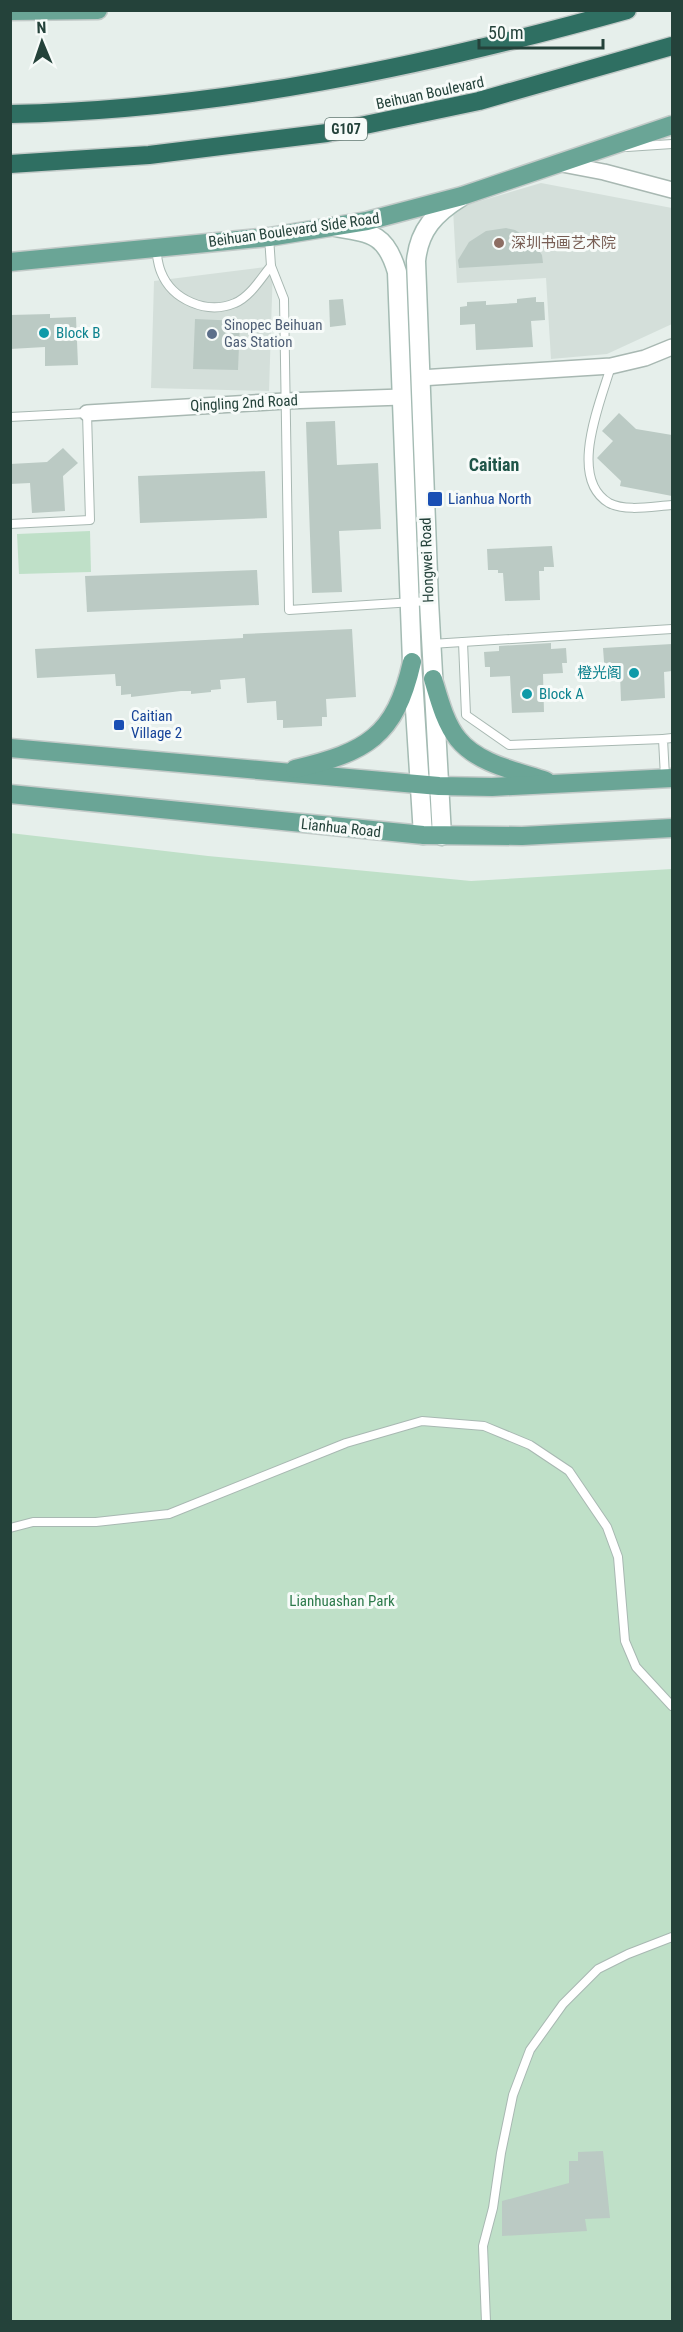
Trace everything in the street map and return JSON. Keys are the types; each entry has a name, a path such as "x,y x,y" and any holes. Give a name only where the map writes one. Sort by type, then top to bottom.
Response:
{"highway":[{"name":"Beihuan Boulevard","path":"10,114 153,106 270,91 372,73 539,35 627,10"},
{"name":"Beihuan Boulevard","path":"10,164 149,155 327,133 479,101 672,46"}],"main road":[{"path":"10,12 98,10"},
{"name":"Beihuan Boulevard Side Road","path":"10,261 269,237 391,216 562,164 672,125"},
{"path":"281,772 350,753 375,737 392,717 412,662"},
{"path":"433,679 448,723 466,747 499,765 556,785"},
{"path":"10,748 439,786 556,785 668,779"},
{"name":"Lianhua Road","path":"10,794 442,836 522,836 672,828"}],"street":[{"path":"562,164 604,172 672,190"},
{"name":"Hongwei Road","path":"442,836 429,601 416,290 417,246 434,217 462,196"},
{"name":"Hongwei Road","path":"335,227 368,234 385,244 393,261 398,286 412,662 423,835"},
{"path":"420,378 611,366 645,358 672,347"},
{"name":"Qingling 2nd Road","path":"87,413 285,400 402,397"}],"lane":[{"path":"608,148 672,144"},
{"path":"269,237 271,266 284,298 289,610 429,601"},
{"path":"156,248 160,272 172,289 182,299 199,305 217,306 236,303 249,293 271,266"},
{"path":"611,366 590,438 588,471 593,486 609,502 627,507 672,505"},
{"path":"10,417 87,413 90,520 10,524"},
{"path":"431,644 672,629"},
{"path":"463,642 466,716 509,745 672,738"},
{"path":"663,739 668,779"},
{"path":"10,1528 33,1522 96,1522 169,1514 346,1443 422,1421 484,1426 530,1445 569,1471 582,1489 607,1527 618,1557 625,1641 636,1667 672,1706"},
{"path":"486,2322 483,2246 493,2208 513,2095 530,2050 563,2004 598,1969 628,1954 672,1937"}],"shaded area":[{"path":"541,183 672,208 672,324 607,354 551,359 546,278 457,283 453,209"},
{"name":"Sinopec Beihuan Gas Station","path":"273,266 269,391 151,388 154,281"}],"green space":[{"path":"90,531 91,572 19,574 17,534"},
{"name":"Lianhuashan Park","path":"10,833 208,856 471,881 672,869 672,2321 11,2321"}],"building":[{"path":"506,228 515,230 531,240 542,255 543,263 459,268 458,260 469,242 486,231"},
{"path":"536,297 536,302 544,302 545,320 531,321 533,347 476,350 475,324 460,325 460,307 467,306 467,302 486,301 486,305 517,303 517,299"},
{"path":"343,299 346,325 330,327 329,300"},
{"name":"Block B","path":"50,314 50,318 76,317 78,365 45,366 45,347 10,349 10,315"},
{"path":"195,319 240,321 238,370 193,369"},
{"path":"619,413 636,429 672,435 672,496 620,486 621,481 597,458 613,441 602,431"},
{"path":"335,421 337,465 378,463 381,529 339,531 342,592 312,593 306,422"},
{"path":"63,448 78,463 63,476 65,511 32,513 30,483 10,484 10,464 47,462"},
{"path":"265,471 267,518 140,523 138,476"},
{"path":"552,546 554,567 544,567 544,571 539,571 540,600 505,601 503,573 498,573 498,570 488,570 487,549"},
{"path":"257,570 259,605 87,612 85,576"},
{"path":"352,629 356,697 326,699 327,717 322,717 322,726 283,728 283,720 277,720 276,701 247,703 245,678 220,680 221,689 211,690 211,692 191,694 191,691 181,691 131,697 131,694 121,695 121,686 116,686 115,674 37,678 35,649 243,638 243,634"},
{"name":"Block A","path":"551,643 551,649 566,648 567,663 562,663 563,673 543,674 544,712 512,713 510,676 490,677 490,667 485,667 484,652 499,651 499,646"},
{"name":"橙光阁","path":"672,644 672,671 664,672 665,698 621,701 620,674 605,675 603,648"},
{"path":"603,2151 610,2218 585,2219 587,2231 502,2236 502,2201 569,2183 569,2161 578,2161 578,2152"}],"place":[{"name":"深圳书画艺术院","path":"499,243"},
{"name":"Block B","path":"44,333"},
{"name":"Sinopec Beihuan Gas Station","path":"212,334"},
{"name":"Lianhua North","path":"435,499"},
{"name":"橙光阁","path":"634,673"},
{"name":"Block A","path":"527,694"},
{"name":"Caitian Village 2","path":"119,725"}],"district":[{"name":"Caitian","path":"494,464"}]}
